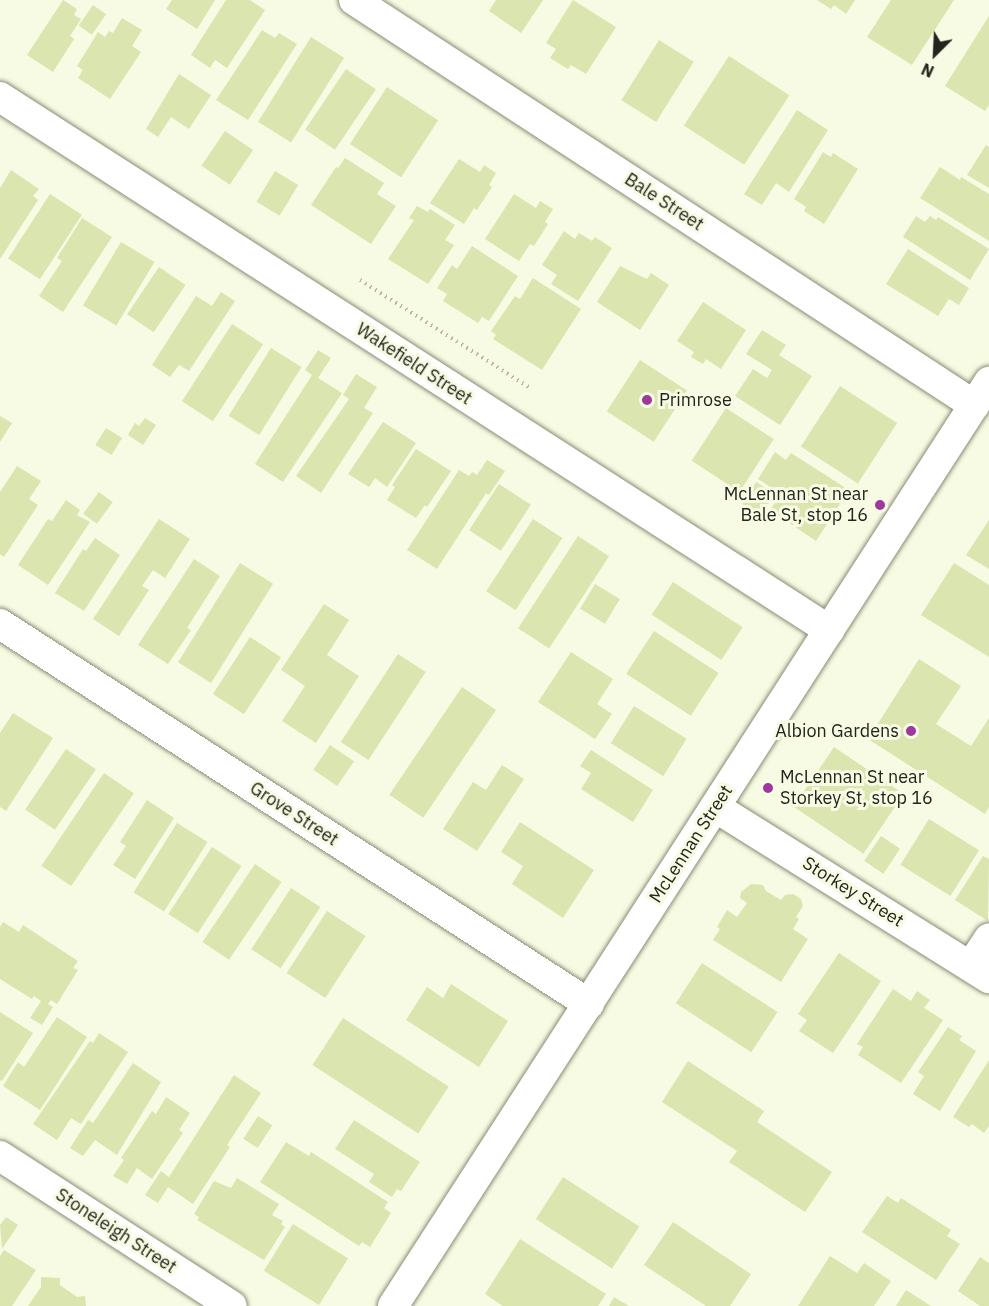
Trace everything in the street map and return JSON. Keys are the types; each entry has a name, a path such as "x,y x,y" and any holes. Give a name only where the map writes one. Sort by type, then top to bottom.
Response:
{"street":[{"name":"Bale Street","path":"354,0 982,394"},
{"name":"Wakefield Street","path":"0,97 829,630"},
{"name":"McLennan Street","path":"393,1306 982,394"},
{"name":"Grove Street","path":"0,624 589,1004"},
{"name":"Storkey Street","path":"715,807 980,972"},
{"path":"980,972 989,938"},
{"name":"Stoneleigh Street","path":"0,1156 232,1306"}],"path":[{"path":"360,280 530,388"}],"building":[{"path":"63,0 77,9 74,15 81,19 70,36 74,39 53,72 27,55"},
{"path":"172,0 215,0 197,29 166,9"},
{"path":"226,0 250,0 265,10 227,68 215,60 210,68 191,55"},
{"path":"496,0 543,0 521,33 489,11"},
{"path":"573,0 616,27 586,74 571,65 568,69 550,58 556,49 546,43"},
{"path":"817,0 855,0 846,14 834,5 831,9"},
{"path":"891,0 954,0 912,65 867,37"},
{"path":"93,5 106,14 92,35 79,25"},
{"path":"989,16 989,105 985,111 945,86"},
{"path":"122,18 142,30 132,46 141,52 110,99 78,78 83,70 77,66 98,32 105,37 109,31 113,33"},
{"path":"262,30 275,38 279,33 297,44 248,120 216,100"},
{"path":"311,37 344,58 291,142 258,122"},
{"path":"659,40 694,62 656,122 621,100"},
{"path":"729,56 789,95 744,165 684,126"},
{"path":"346,69 376,89 335,150 305,130"},
{"path":"179,74 211,95 189,129 171,117 158,137 146,129"},
{"path":"387,87 438,120 401,177 350,144"},
{"path":"797,110 828,130 789,192 776,183 762,205 744,194"},
{"path":"225,131 253,150 230,185 202,166"},
{"path":"986,145 989,147 989,188 967,175"},
{"path":"823,152 831,157 833,153 858,169 824,224 804,211 806,207 794,199"},
{"path":"345,158 384,183 377,194 396,206 371,244 311,205 336,167 338,168"},
{"path":"459,159 480,172 484,165 496,173 489,185 492,187 477,210 474,208 464,224 430,203"},
{"path":"940,167 989,194 989,241 920,198"},
{"path":"11,170 39,189 33,196 38,200 0,259 0,188"},
{"path":"275,171 298,185 280,216 256,202"},
{"path":"50,194 82,215 40,279 8,259"},
{"path":"514,194 536,208 540,201 553,209 545,222 548,224 534,246 530,244 519,261 485,239"},
{"path":"417,206 428,212 430,209 455,225 445,240 454,245 428,284 388,259 414,220 409,218"},
{"path":"916,216 925,222 930,216 936,220 938,217 989,249 970,280 903,237"},
{"path":"82,218 112,237 63,312 39,296 62,261 57,258"},
{"path":"564,231 575,239 579,233 592,241 595,237 612,248 578,301 551,284 557,275 542,265"},
{"path":"121,242 154,262 116,326 83,305"},
{"path":"472,246 518,276 489,321 482,317 478,323 443,301 447,294 437,288 452,265 457,269"},
{"path":"908,249 969,288 959,305 949,299 938,316 886,284"},
{"path":"620,266 647,279 651,273 669,285 640,330 597,302"},
{"path":"159,267 186,285 154,332 127,314"},
{"path":"533,278 581,309 542,370 493,339 496,335 491,331 515,296 520,299"},
{"path":"221,292 235,301 189,371 179,365 170,377 152,365 196,296 212,306"},
{"path":"703,302 746,330 721,369 706,359 703,364 691,357 694,352 677,341"},
{"path":"232,324 263,344 213,421 182,401"},
{"path":"762,330 786,345 779,355 812,376 780,425 735,396 753,369 767,378 772,370 746,354"},
{"path":"271,348 302,367 259,435 229,416"},
{"path":"318,350 331,358 318,378 342,393 283,482 255,464 312,375 305,370"},
{"name":"Primrose","path":"640,360 687,390 654,442 607,411"},
{"path":"356,374 377,387 364,408 373,413 321,493 296,476 349,399 343,395"},
{"path":"840,386 897,423 858,483 801,446"},
{"path":"726,408 774,439 739,492 692,461"},
{"path":"0,416 12,423 0,442"},
{"path":"145,418 156,425 143,445 128,435 135,423 139,426"},
{"path":"383,422 416,443 387,487 375,478 369,487 348,474"},
{"path":"106,428 122,438 112,455 95,445"},
{"path":"416,449 451,471 427,507 425,505 416,518 387,500 395,487 392,485"},
{"path":"775,452 786,460 791,453 849,490 816,541 770,510 781,494 758,479"},
{"path":"487,460 505,471 489,495 486,493 437,569 407,550 459,470 469,476 472,472 477,475"},
{"path":"17,466 41,481 29,499 38,505 4,557 0,554 0,492"},
{"path":"756,482 775,494 761,516 742,504"},
{"path":"499,484 531,505 501,551 469,530"},
{"path":"99,492 113,502 97,524 83,514"},
{"path":"66,500 80,510 77,515 90,522 48,585 18,565 48,519 52,521"},
{"path":"159,519 190,539 165,578 153,570 142,586 149,590 119,636 93,619"},
{"path":"533,519 562,538 516,610 486,591"},
{"path":"989,520 989,569 966,555"},
{"path":"578,536 609,556 549,648 518,628"},
{"path":"95,538 120,555 84,611 55,593 83,549 86,551"},
{"path":"194,559 220,576 187,628 191,630 168,664 138,645"},
{"path":"240,563 273,584 211,683 178,662"},
{"path":"954,563 989,585 989,657 921,615"},
{"path":"673,582 743,627 721,660 652,615"},
{"path":"595,584 620,599 605,624 580,609"},
{"path":"324,604 349,620 327,655 359,676 316,743 282,721 305,686 281,670"},
{"path":"654,631 719,673 691,716 626,674"},
{"path":"250,637 281,657 244,714 213,694"},
{"path":"571,652 613,679 597,704 612,714 595,739 538,702"},
{"path":"398,654 426,672 368,760 341,742"},
{"name":"Albion Gardens","path":"919,659 961,686 936,724 971,746 989,718 989,807 985,814 868,739"},
{"path":"462,687 496,710 423,818 389,795"},
{"path":"634,706 687,739 663,776 611,743"},
{"path":"13,713 53,738 6,811 0,807 0,733"},
{"path":"330,745 354,761 337,786 313,770"},
{"path":"834,747 904,794 863,854 794,807"},
{"path":"66,749 96,769 55,830 25,810"},
{"path":"591,750 653,790 633,822 581,789 591,773 580,766"},
{"path":"502,765 524,779 477,851 443,829 473,782 486,790"},
{"path":"104,773 134,793 71,886 41,866"},
{"path":"147,800 174,818 135,879 113,865 126,846 120,842"},
{"path":"929,819 979,850 950,896 900,865"},
{"path":"520,822 594,870 563,918 512,884 523,866 501,852"},
{"path":"177,823 208,842 164,912 134,893"},
{"path":"881,836 900,849 883,874 864,861"},
{"path":"212,847 241,866 198,933 168,914"},
{"path":"983,856 989,859 988,921 955,900"},
{"path":"255,864 282,882 229,960 202,942"},
{"path":"751,884 763,885 766,891 781,900 785,895 793,894 801,899 803,906 796,917 799,919 793,929 808,939 781,982 713,940 720,929 717,927 727,910 737,917 747,903 740,898 741,892"},
{"path":"291,888 320,907 281,968 251,949"},
{"path":"327,911 366,936 325,998 287,973"},
{"path":"3,922 19,932 23,925 78,961 73,968 78,970 57,1004 51,1000 48,1004 53,1007 42,1025 30,1018 41,1001 34,996 32,999 0,979 0,927"},
{"path":"839,953 881,981 833,1053 799,1031 807,1020 798,1014"},
{"path":"702,963 777,1012 751,1052 676,1003"},
{"path":"451,984 508,1021 479,1067 406,1020 427,987 443,998"},
{"path":"893,989 911,1001 917,991 930,1000 924,1008 943,1020 901,1083 858,1055 863,1047 857,1044"},
{"path":"0,1012 33,1033 2,1081 0,1080"},
{"path":"57,1017 87,1037 40,1110 3,1086 18,1062 24,1067"},
{"path":"343,1018 449,1087 418,1134 313,1065"},
{"path":"948,1027 962,1036 959,1040 976,1051 940,1111 913,1094 924,1076 918,1072"},
{"path":"99,1033 128,1052 81,1124 71,1118 57,1140 33,1124 90,1041 93,1043"},
{"path":"989,1060 989,1126 984,1133 972,1124 969,1127 953,1117"},
{"path":"688,1061 764,1111 757,1122 832,1172 805,1212 729,1162 737,1151 662,1102"},
{"path":"133,1063 161,1082 117,1155 95,1140 83,1156 70,1148 88,1120 93,1123"},
{"path":"234,1075 261,1093 227,1145 230,1147 193,1204 168,1187 158,1203 145,1195 161,1171 169,1177"},
{"path":"166,1097 190,1113 179,1130 183,1133 152,1179 137,1168 127,1184 113,1176 124,1160 121,1158 152,1111 156,1114"},
{"path":"258,1116 272,1125 258,1148 243,1139"},
{"path":"354,1120 420,1162 401,1191 397,1189 392,1197 369,1182 374,1174 335,1149"},
{"path":"286,1142 309,1156 311,1152 388,1202 384,1208 391,1213 370,1247 362,1242 359,1246 260,1182"},
{"path":"563,1177 639,1227 612,1268 536,1219"},
{"path":"237,1178 279,1204 272,1215 283,1221 281,1224 285,1227 264,1260 197,1220 199,1217 194,1214 214,1181 231,1188"},
{"path":"887,1196 898,1203 901,1198 951,1230 947,1236 960,1244 936,1280 862,1232"},
{"path":"6,1217 18,1225 2,1249 0,1225"},
{"path":"673,1222 751,1274 730,1306 706,1306 644,1265"},
{"path":"293,1224 348,1258 319,1305 264,1271"},
{"path":"520,1239 606,1294 598,1306 503,1306 485,1294"},
{"path":"4,1250 36,1270 12,1306 0,1306 0,1256"},
{"path":"830,1256 857,1273 864,1263 891,1281 874,1306 798,1306"},
{"path":"980,1257 989,1263 989,1306 980,1306 958,1291"},
{"path":"41,1277 60,1278 60,1285 77,1297 85,1296 86,1306 28,1306 41,1287"},
{"path":"906,1290 931,1306 896,1306"},
{"path":"614,1297 629,1306 609,1306"}],"place":[{"name":"Primrose","path":"647,400"},
{"name":"McLennan St near Bale St, stop 16","path":"880,505"},
{"name":"Albion Gardens","path":"911,731"},
{"name":"McLennan St near Storkey St, stop 16","path":"768,788"}]}
